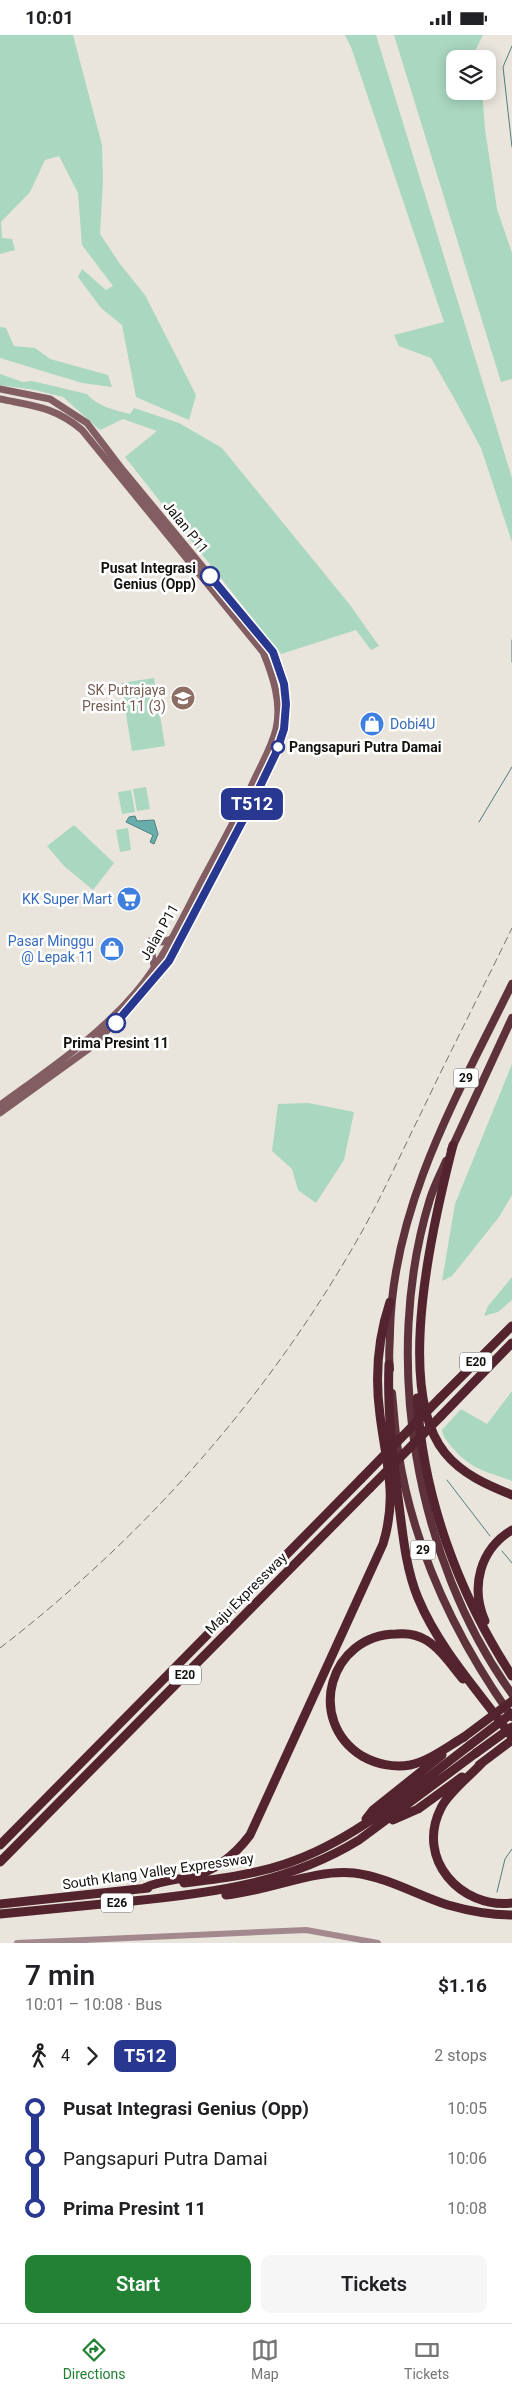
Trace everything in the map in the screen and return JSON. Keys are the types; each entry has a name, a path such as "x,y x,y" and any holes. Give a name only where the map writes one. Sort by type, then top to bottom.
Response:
{"highway":[{"name":"29","path":"512,984 421,1173 407,1218 390,1302 389,1364 398,1450 416,1530 446,1607 464,1645 485,1680 512,1715"},
{"name":"29","path":"512,1018 430,1198 419,1245 408,1351 410,1414 424,1497 446,1569 464,1612 497,1672 512,1694"},
{"path":"453,1145 438,1203 424,1271 418,1403 435,1504 452,1559 465,1593 512,1677"},
{"path":"144,1888 161,1881 192,1876 222,1862 238,1851 250,1835 383,1544 389,1523 392,1499 380,1415 379,1360 382,1327 390,1302"},
{"name":"Maju Expressway","path":"0,1845 512,1326"},
{"name":"Maju Expressway","path":"0,1862 512,1343"},
{"path":"420,1345 425,1410 428,1422 444,1452 460,1468 477,1480 512,1495"},
{"path":"385,1822 418,1809 512,1739 432,1624 418,1599 412,1583 401,1525 387,1404 389,1364"},
{"path":"502,1660 479,1604 478,1578 483,1560 491,1548 512,1530"},
{"path":"464,1737 431,1756 410,1765 388,1765 368,1759 345,1742 333,1718 331,1691 336,1672 356,1647 370,1638 384,1634 405,1633 425,1639 465,1682 480,1693"},
{"path":"362,1826 373,1810 512,1701"},
{"name":"South Klang Valley Expressway","path":"0,1904 238,1876 268,1869 322,1849 362,1826 512,1715"},
{"name":"South Klang Valley Expressway","path":"0,1914 206,1893 258,1883 305,1868 340,1852 385,1822 512,1727"},
{"path":"482,1763 441,1807 434,1826 435,1854 440,1866 448,1877 467,1895 484,1902 512,1903"},
{"path":"206,1893 219,1895 241,1893 318,1874 340,1872 370,1876 448,1905 476,1912 512,1915"}],"main road":[{"name":"Jalan P11","path":"0,389 50,399 87,423 122,469 273,652 284,684 286,704 284,729 276,753 252,803 169,961 135,1002 90,1048 0,1113"},
{"name":"Jalan P11","path":"0,399 46,409 62,415 82,430 263,652 273,676 277,699 276,728 269,749 246,799 171,939 137,991 86,1042 0,1105"},
{"path":"154,966 150,941 162,943 171,939"}],"street":[{"path":"17,1943 306,1930 378,1943"}],"green space":[{"path":"0,35 73,35 102,145 103,181 100,234 120,264 145,295 196,395 189,420 136,397 122,325 101,308 78,277 82,269 106,290 113,286 82,245 78,193 59,156 45,160 30,192 1,222 2,238 12,239 15,250 0,254"},
{"path":"345,35 376,35 512,478 512,542 481,448 454,398 431,358 399,346 394,335 444,322 351,47"},
{"path":"394,35 483,35 476,50 446,50 446,100 483,100 497,209 512,253 512,379 501,382"},
{"path":"0,327 6,328 14,346 35,348 50,359 108,375 112,387 82,383 0,358"},
{"path":"0,374 23,382 32,381 87,394 101,405 130,414 134,408 179,423 222,448 350,605 379,646 371,650 356,630 281,654 125,457 157,431 123,419 100,430 63,397 35,390 0,385"},
{"path":"154,678 165,746 132,751 121,683"},
{"path":"146,787 150,809 137,811 133,789"},
{"path":"131,790 135,812 122,814 118,792"},
{"path":"74,825 114,863 93,890 64,866 47,846"},
{"path":"128,828 131,850 120,852 116,830"},
{"path":"512,1064 512,1195 499,1217 452,1276 442,1281 455,1204"},
{"path":"309,1103 354,1112 344,1160 316,1203 298,1190 292,1169 272,1151 278,1104"},
{"path":"512,1277 512,1300 498,1312 484,1316 488,1306"},
{"path":"512,1391 512,1481 486,1472 465,1460 447,1441 442,1430 461,1409 487,1424"}],"water":[{"path":"135,816 137,821 154,820 158,834 154,844 150,842 153,835 126,822 129,817"}],"waterway":[{"path":"512,46 503,67 512,147"},
{"path":"512,640 512,662"},
{"path":"479,822 512,767"},
{"path":"447,1480 490,1536"},
{"path":"502,1551 512,1563"},
{"path":"497,1892 505,1859 512,1849"}],"railway":[{"path":"0,1648 104,1560 152,1512 242,1410 283,1356 321,1300 365,1226 512,928"}],"bus line":[{"name":"T512","path":"116,1023 142,995 169,961 252,803 276,753 284,729 286,704 284,684 273,652 210,576"}],"place":[{"name":"Pusat Integrasi Genius (Opp)","path":"210,576"},
{"name":"SK Putrajaya Presint 11 (3)","path":"183,698"},
{"name":"Dobi4U","path":"372,724"},
{"name":"Pangsapuri Putra Damai","path":"278,747"},
{"name":"KK Super Mart","path":"129,899"},
{"name":"Pasar Minggu @ Lepak 11","path":"112,949"},
{"name":"Prima Presint 11","path":"116,1023"}]}
